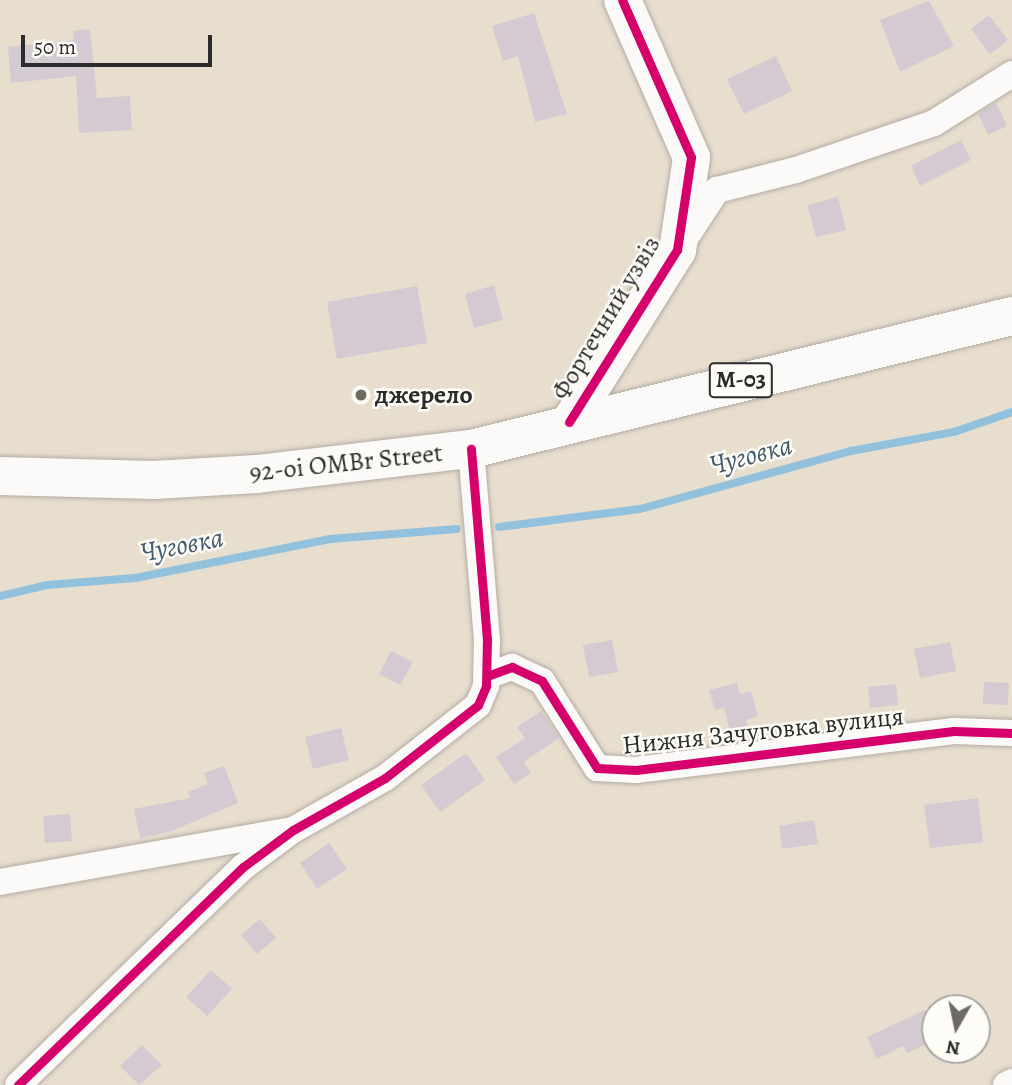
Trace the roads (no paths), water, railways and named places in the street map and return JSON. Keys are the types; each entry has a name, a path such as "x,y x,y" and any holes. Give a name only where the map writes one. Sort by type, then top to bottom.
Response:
{"highway":[{"name":"92-oi OMBr Street","path":"0,476 154,480 257,474 471,449 569,422 1012,316"}],"street":[{"name":"Фортечний узвіз","path":"622,0 691,157 677,250"},
{"name":"Фортечний узвіз","path":"569,422 717,190 796,170 934,123 1012,74"},
{"path":"18,1085 243,867 293,830 384,778 470,713 483,696 487,676 471,449"},
{"name":"Нижня Зачуговка вулиця","path":"487,676 512,667 542,681 597,768 636,770 954,731 1012,733"},
{"path":"0,882 293,830"},
{"path":"1006,1085 1012,1082"}],"waterway":[{"name":"Чуговка","path":"499,527 640,509 851,451 954,432 1012,412"},
{"name":"Чуговка","path":"0,596 47,585 135,578 330,539 457,529"}],"place":[{"name":"джерело","path":"361,395"}]}
